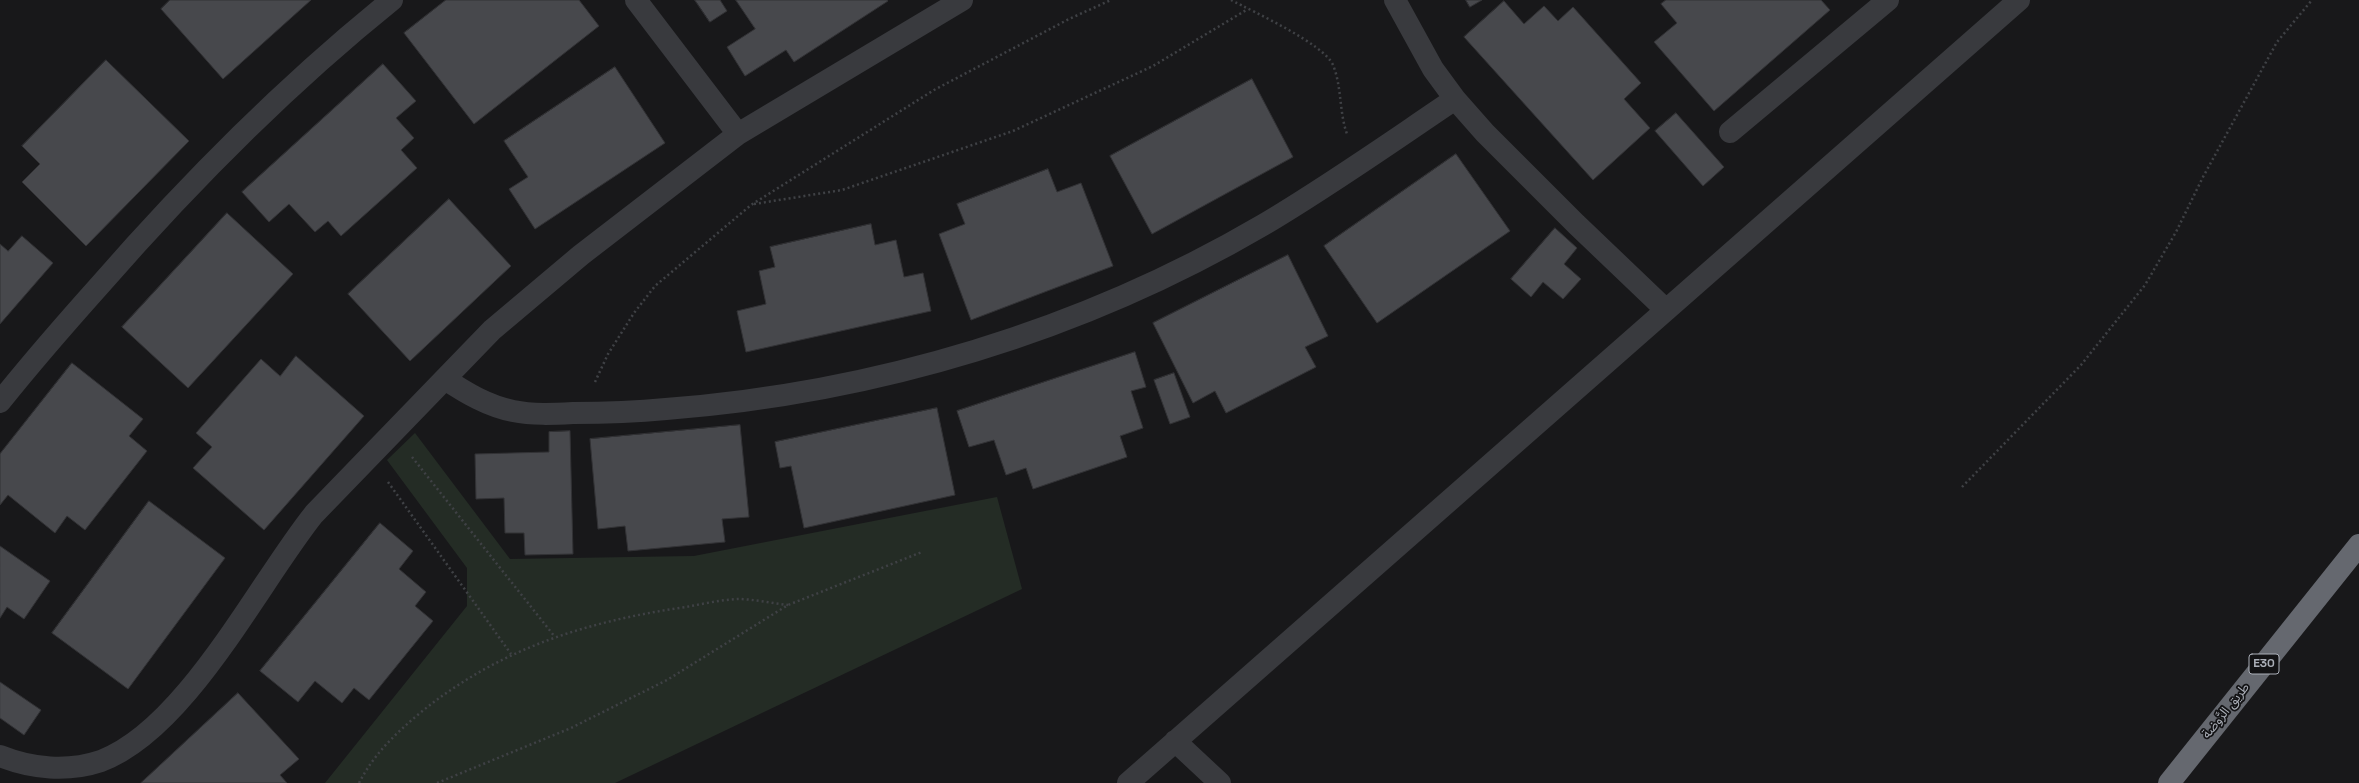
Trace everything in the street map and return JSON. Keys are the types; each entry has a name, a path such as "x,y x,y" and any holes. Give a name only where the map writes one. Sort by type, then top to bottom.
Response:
{"highway":[{"name":"طريق الرَّوضة","path":"2168,783 2359,545"}],"street":[{"path":"0,402 148,230 219,154 289,88 392,0"},
{"path":"636,0 738,134"},
{"path":"0,756 31,765 59,769 101,760 130,744 157,722 206,668 291,544 314,514 492,330 575,260 738,134 962,0"},
{"path":"1395,0 1433,69 1455,99 1522,170 1666,310"},
{"path":"1730,132 1888,0"},
{"path":"1128,783 2019,0"},
{"path":"445,379 467,394 512,411 533,414 581,413 719,405 800,394 881,377 961,356 1039,330 1190,265 1262,226 1359,164 1455,99"},
{"path":"1175,742 1220,783"}],"path":[{"path":"581,413 608,354 634,313 655,286 751,205 934,90 1069,19 1111,0"},
{"path":"1231,0 1307,41 1326,54 1333,65 1338,86 1342,120 1359,164"},
{"path":"1962,487 2082,365 2145,285 2176,232 2203,177 2277,42 2312,0"},
{"path":"751,205 842,190 1012,131 1153,66 1248,9"},
{"path":"393,432 555,637"},
{"path":"370,456 511,654"},
{"path":"436,783 571,728 660,683 788,604 922,552"},
{"path":"359,783 365,770 391,737 432,703 482,670 511,654 555,637 596,624 658,610 736,599 788,604"}],"shaded area":[{"path":"415,433 510,559 694,556 997,497 1022,589 615,783 325,783 467,606 467,568 387,460"}],"building":[{"path":"170,0 311,0 223,79 161,9"},
{"path":"446,0 579,0 599,26 474,124 404,33"},
{"path":"695,0 720,0 727,11 710,22"},
{"path":"736,0 888,1 794,62 786,50 745,76 727,47 755,29"},
{"path":"1466,0 1482,0 1470,7"},
{"path":"1666,0 1821,0 1830,10 1714,111 1654,42 1677,23 1661,4"},
{"path":"1504,1 1524,24 1544,6 1558,21 1573,7 1641,83 1624,99 1650,128 1593,180 1464,37"},
{"path":"106,60 189,141 86,246 22,182 40,164 22,146"},
{"path":"383,64 416,101 396,118 414,138 401,150 417,168 341,236 328,221 315,232 289,204 269,222 242,192"},
{"path":"615,67 665,143 535,229 509,189 528,177 504,141"},
{"path":"1252,79 1293,157 1152,234 1110,156"},
{"path":"1676,113 1724,167 1703,186 1655,131"},
{"path":"1456,154 1510,231 1377,323 1324,246"},
{"path":"1048,169 1057,192 1081,183 1113,266 971,320 939,234 965,224 957,204"},
{"path":"449,199 511,266 410,361 348,294"},
{"path":"227,213 293,274 188,388 122,327"},
{"path":"871,224 875,245 896,240 904,277 923,273 931,311 746,352 737,311 766,304 759,271 775,267 770,247"},
{"path":"1555,228 1577,248 1564,264 1581,279 1563,299 1543,282 1531,297 1511,279"},
{"path":"22,236 53,263 0,324 0,244 8,251"},
{"path":"1288,255 1328,336 1305,347 1316,367 1226,413 1215,391 1193,403 1153,323"},
{"path":"1135,352 1146,387 1131,391 1143,428 1120,436 1127,457 1033,489 1026,468 1006,475 994,440 969,447 957,411"},
{"path":"296,356 364,416 264,530 193,468 212,447 196,433 261,359 280,376"},
{"path":"72,363 143,419 129,436 147,451 85,530 67,516 55,533 8,495 0,505 0,454"},
{"path":"1174,373 1190,417 1170,424 1154,380"},
{"path":"937,408 955,495 804,528 791,466 780,468 775,442"},
{"path":"740,425 749,517 722,519 725,542 628,551 625,526 598,529 590,439"},
{"path":"570,431 573,554 525,555 524,533 505,533 504,498 476,499 475,454 549,452 549,432"},
{"path":"149,501 225,558 128,689 52,633"},
{"path":"380,523 413,551 399,569 426,592 415,606 433,621 369,700 354,688 342,703 315,681 298,702 260,671"},
{"path":"0,546 50,581 24,619 7,607 0,618"},
{"path":"0,682 41,710 24,735 0,718"},
{"path":"238,693 299,759 280,775 287,783 141,783"}]}
